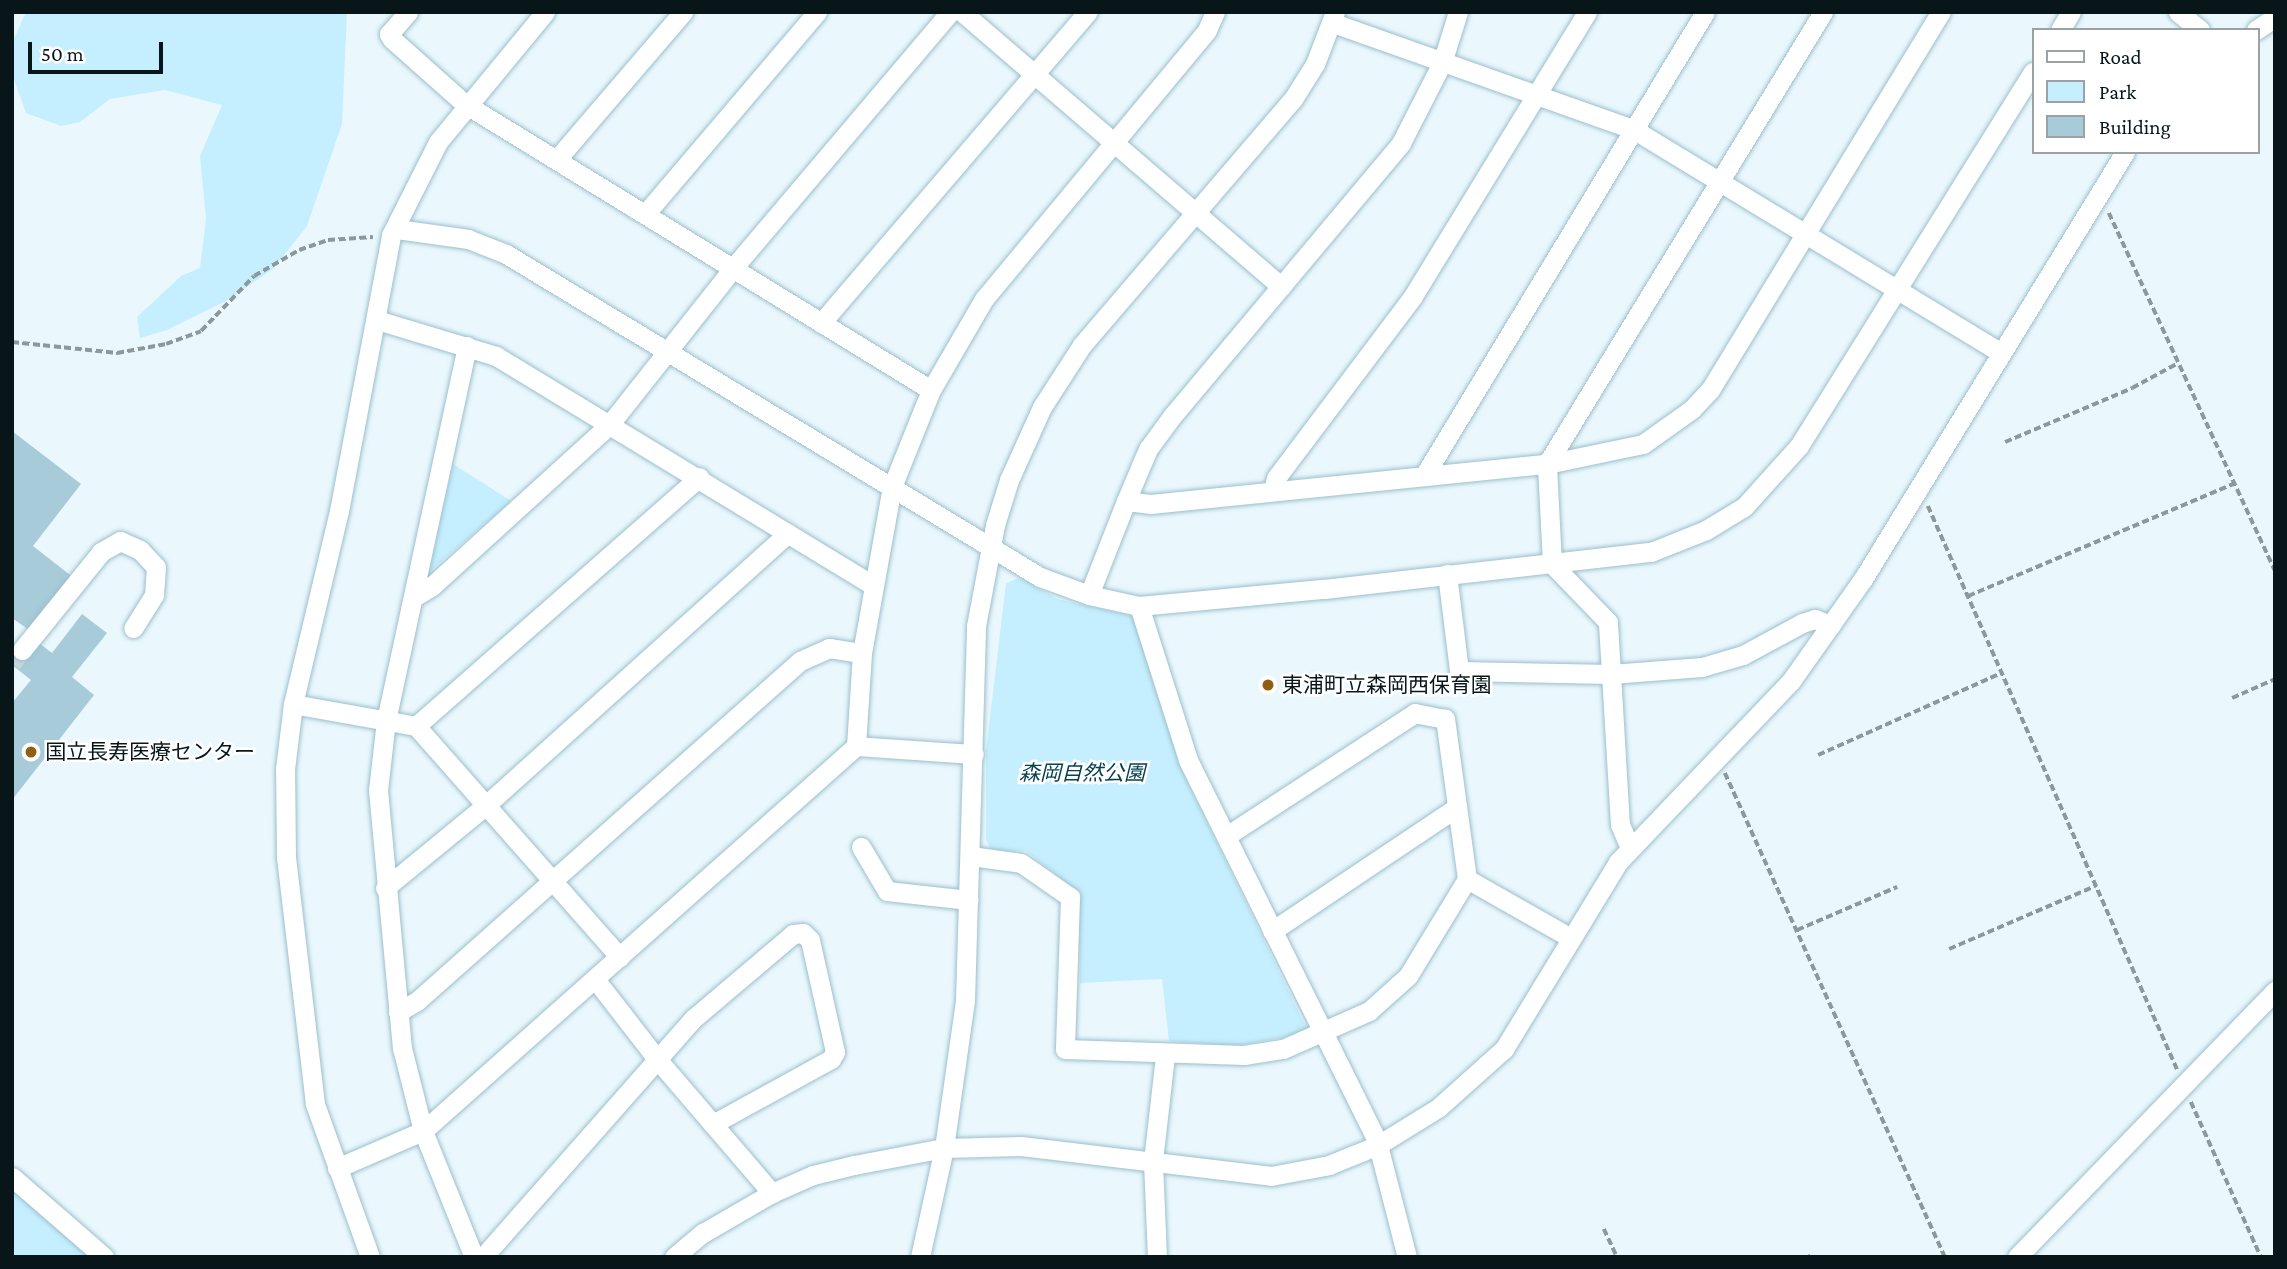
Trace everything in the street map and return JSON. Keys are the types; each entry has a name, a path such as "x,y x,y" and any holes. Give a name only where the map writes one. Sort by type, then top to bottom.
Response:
{"street":[{"path":"408,12 390,34 392,39 465,104 931,390"},
{"path":"370,1257 315,1104 286,858 285,769 293,704 394,232 416,182 465,104 545,12"},
{"path":"557,159 683,12"},
{"path":"646,214 817,12"},
{"path":"414,597 432,586 610,424 733,268 950,12"},
{"path":"962,12 1281,286"},
{"path":"821,323 1088,12"},
{"path":"337,1168 423,1131 856,747 862,653 872,585 892,487 931,390 984,299 1207,30 1215,12"},
{"path":"1088,595 1148,449 1401,143 1442,64 1458,12"},
{"path":"1273,491 1276,478 1413,296 1587,12"},
{"path":"1424,476 1706,12"},
{"path":"1630,848 1620,825 1608,622 1552,564 1547,464 1823,12"},
{"path":"1126,501 1150,504 1547,464 1643,444 1692,409 1726,366 1941,12"},
{"path":"2061,28 2071,12"},
{"path":"2178,12 2198,28"},
{"path":"920,1257 944,1148 965,1000 976,625 989,549 1009,480 1042,407 1082,345 1293,99 1334,17 1442,64 1633,129 1897,286 2001,353"},
{"path":"2259,28 2275,18"},
{"path":"394,232 468,239 506,254 892,487 989,549 1040,577 1088,595 1139,606 1651,552 1706,530 1744,507 1799,446 2032,74"},
{"path":"674,1257 703,1233 772,1193 813,1175 944,1148 1021,1146 1271,1177 1329,1165 1378,1144 1438,1108 1504,1049 1534,1006 1569,937 1630,848 1791,681 1920,489 2099,190 2124,154"},
{"path":"377,320 496,356 699,477 872,585"},
{"path":"467,346 386,720 378,790 398,1012 423,1131 474,1257"},
{"path":"416,726 699,477"},
{"path":"385,888 486,805 788,533"},
{"path":"22,650 101,552 120,541 140,550 156,567 154,595 133,628"},
{"path":"1447,574 1459,671 1611,674 1720,663 1802,623 1815,619 1830,625"},
{"path":"1139,606 1188,760 1378,1144 1407,1257"},
{"path":"398,1012 417,1001 800,660 829,648 862,653"},
{"path":"293,704 416,726 620,957"},
{"path":"971,856 1021,863 1070,897 1065,1049 1165,1055 1244,1055 1283,1049 1323,1035 1368,1011 1408,976 1467,879 1445,719 1415,713 1226,836"},
{"path":"856,747 974,754"},
{"path":"1272,931 1457,807"},
{"path":"861,847 887,891 969,900"},
{"path":"1467,879 1569,937"},
{"path":"483,1257 694,1018 793,934 803,933 810,940 835,1052 831,1059 713,1124"},
{"path":"595,979 657,1059 772,1193"},
{"path":"2017,1257 2275,991"},
{"path":"1157,1257 1153,1161 1165,1055"},
{"path":"12,1177 104,1257"}],"path":[{"path":"2099,190 2275,570"},
{"path":"12,342 117,353 166,344 201,331 254,276 299,250 328,240 394,232"},
{"path":"2005,442 2132,388 2179,363"},
{"path":"1968,596 2235,483"},
{"path":"1920,489 2261,1257"},
{"path":"1818,755 2002,673"},
{"path":"2232,698 2275,680"},
{"path":"1717,756 1945,1257"},
{"path":"1950,949 2095,886"},
{"path":"1797,930 1897,887"},
{"path":"1604,1229 1617,1257"}],"green space":[{"path":"26,12 347,12 342,124 307,226 273,269 228,300 167,330 140,338 137,317 181,276 200,268 206,219 200,156 222,105 165,90 110,99 80,122 61,126 26,113 12,74 12,43"},
{"path":"453,464 511,501 429,572"},
{"name":"森岡自然公園","path":"1019,578 1058,599 1135,617 1181,769 1306,1027 1303,1034 1235,1046 1169,1041 1162,979 1080,983 1079,893 1026,851 992,851 986,840 986,751 1006,583"},
{"path":"12,1178 100,1257 12,1257"}],"building":[{"path":"12,431 81,484 33,546 74,578 32,632 12,618"},
{"name":"国立長寿医療センター","path":"82,614 107,633 72,677 94,695 12,800 12,703 31,680 12,665 12,643 29,656 39,643 52,653"}],"tunnel":[{"path":"12,663 22,650"}],"place":[{"name":"東浦町立森岡西保育園","path":"1268,685"},
{"name":"国立長寿医療センター","path":"31,752"}]}
